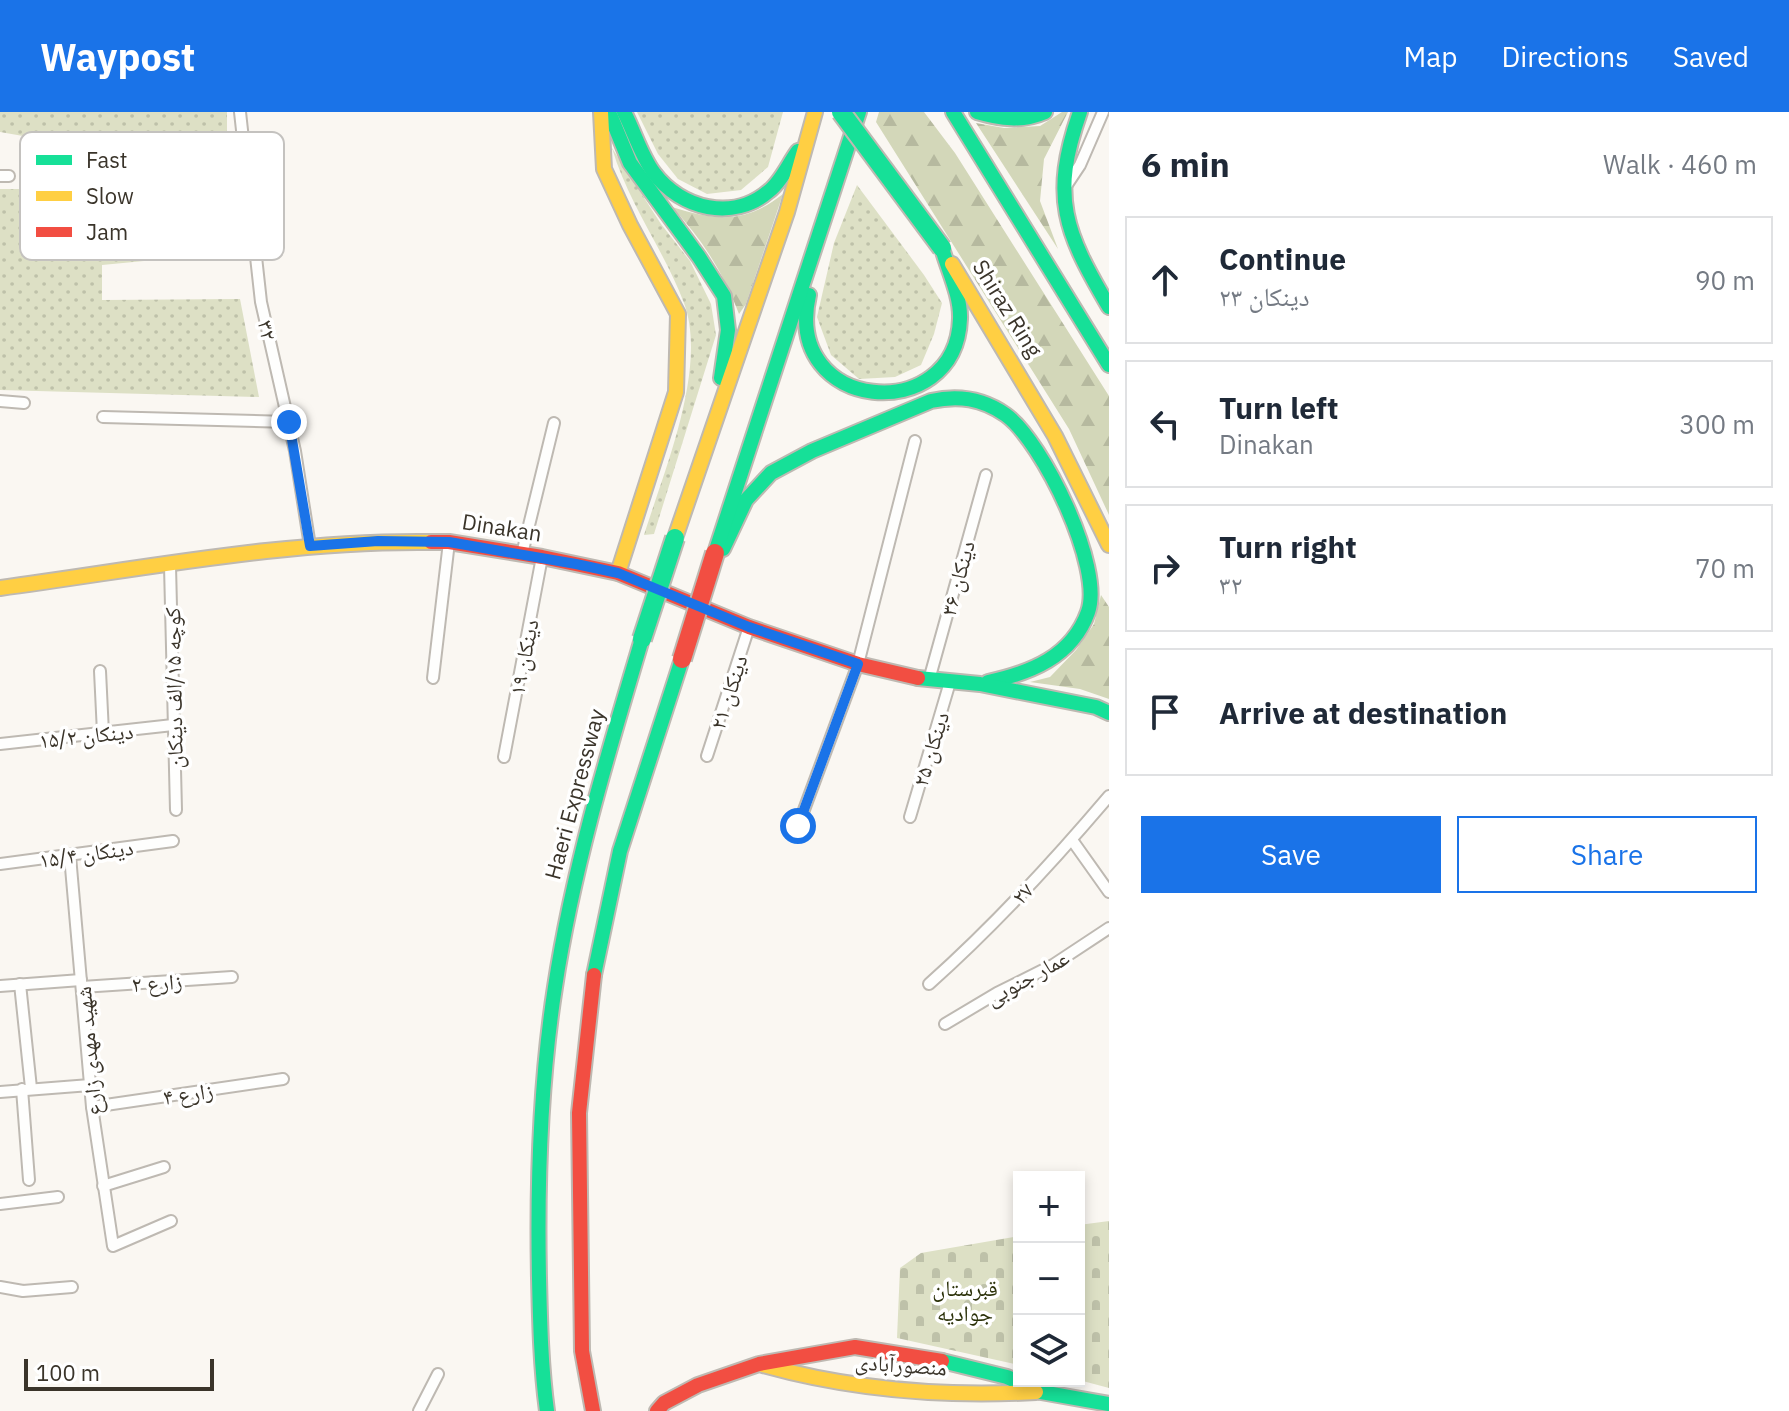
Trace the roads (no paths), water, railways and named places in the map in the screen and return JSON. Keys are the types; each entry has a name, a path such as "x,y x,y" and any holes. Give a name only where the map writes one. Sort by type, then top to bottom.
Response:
{"main road":[{"path":"601,112 604,169 678,314 676,392 618,573"},
{"path":"609,112 630,163 724,296 728,330 715,420"},
{"path":"624,112 654,173 680,198 717,209 738,209 770,191 806,139 815,112"},
{"name":"Shiraz Ring","path":"841,112 942,248 1041,406 1109,545"},
{"path":"593,1411 582,1351 579,1113 594,976 620,851 859,112"},
{"path":"953,112 1109,365"},
{"path":"977,112 1004,120 1032,119 1045,112"},
{"path":"1080,112 1064,162 1062,191 1073,240 1109,307"},
{"name":"Haeri Expressway","path":"547,1411 542,1378 536,1194 548,1035 567,921 591,815 642,639 787,212 806,139"},
{"path":"818,238 806,312 806,333 815,355 832,376 854,388 887,395 903,394 933,375 948,359 957,339 960,315 942,248"},
{"path":"701,595 750,494 766,477 788,462 928,401 958,397 987,403 1005,414 1029,437 1062,499 1092,580 1091,602 1080,628 1056,656 1027,673 980,684"},
{"name":"Dinakan","path":"0,588 310,546 378,541 449,542 618,573 749,627 858,664 929,680 980,684"},
{"path":"980,684 1096,707 1109,713"},
{"name":"منصورآبادی","path":"657,1411 664,1403 698,1385 759,1364 855,1347 965,1365 1007,1377 1041,1392 1109,1404"},
{"name":"منصورآبادی","path":"759,1364 848,1385 1011,1394 1041,1392"}],"street":[{"name":"۳۲","path":"240,112 242,132"},
{"path":"1062,191 1080,165 1103,112"},
{"name":"۳۲","path":"256,260 261,302 289,422 310,546"},
{"path":"0,401 24,403"},
{"path":"103,417 289,422"},
{"path":"522,554 554,423"},
{"path":"798,826 858,664 915,441"},
{"name":"۳۶ دینکان","path":"929,680 986,475"},
{"path":"433,678 449,542"},
{"name":"۱۹ دینکان","path":"504,757 542,557"},
{"name":"کوچه ۱۵/الف دینکان","path":"170,566 176,810"},
{"name":"۲۱ دینکان","path":"707,756 749,627"},
{"path":"100,671 103,733"},
{"name":"۲۵ دینکان","path":"910,817 950,682"},
{"name":"۱۵/۲ دینکان","path":"0,744 173,725"},
{"name":"۲۷","path":"929,984 977,942 1109,796"},
{"path":"1072,840 1109,892"},
{"name":"۱۵/۴ دینکان","path":"0,864 173,841"},
{"name":"شهید مهدی زارع","path":"70,856 92,1107 113,1246 171,1221"},
{"name":"عمار جنوبی","path":"945,1024 1053,965 1109,928"},
{"name":"۲ زارع","path":"0,986 232,977"},
{"path":"20,984 29,1180"},
{"name":"۴ زارع","path":"92,1107 283,1079"},
{"path":"0,1092 90,1085"},
{"path":"103,1186 164,1167"},
{"path":"0,1204 58,1197"},
{"path":"0,1287 23,1291 72,1287"},
{"path":"419,1411 438,1374"}],"park label":[{"name":"قبرستان جوادیه","path":"965,1300"}]}
